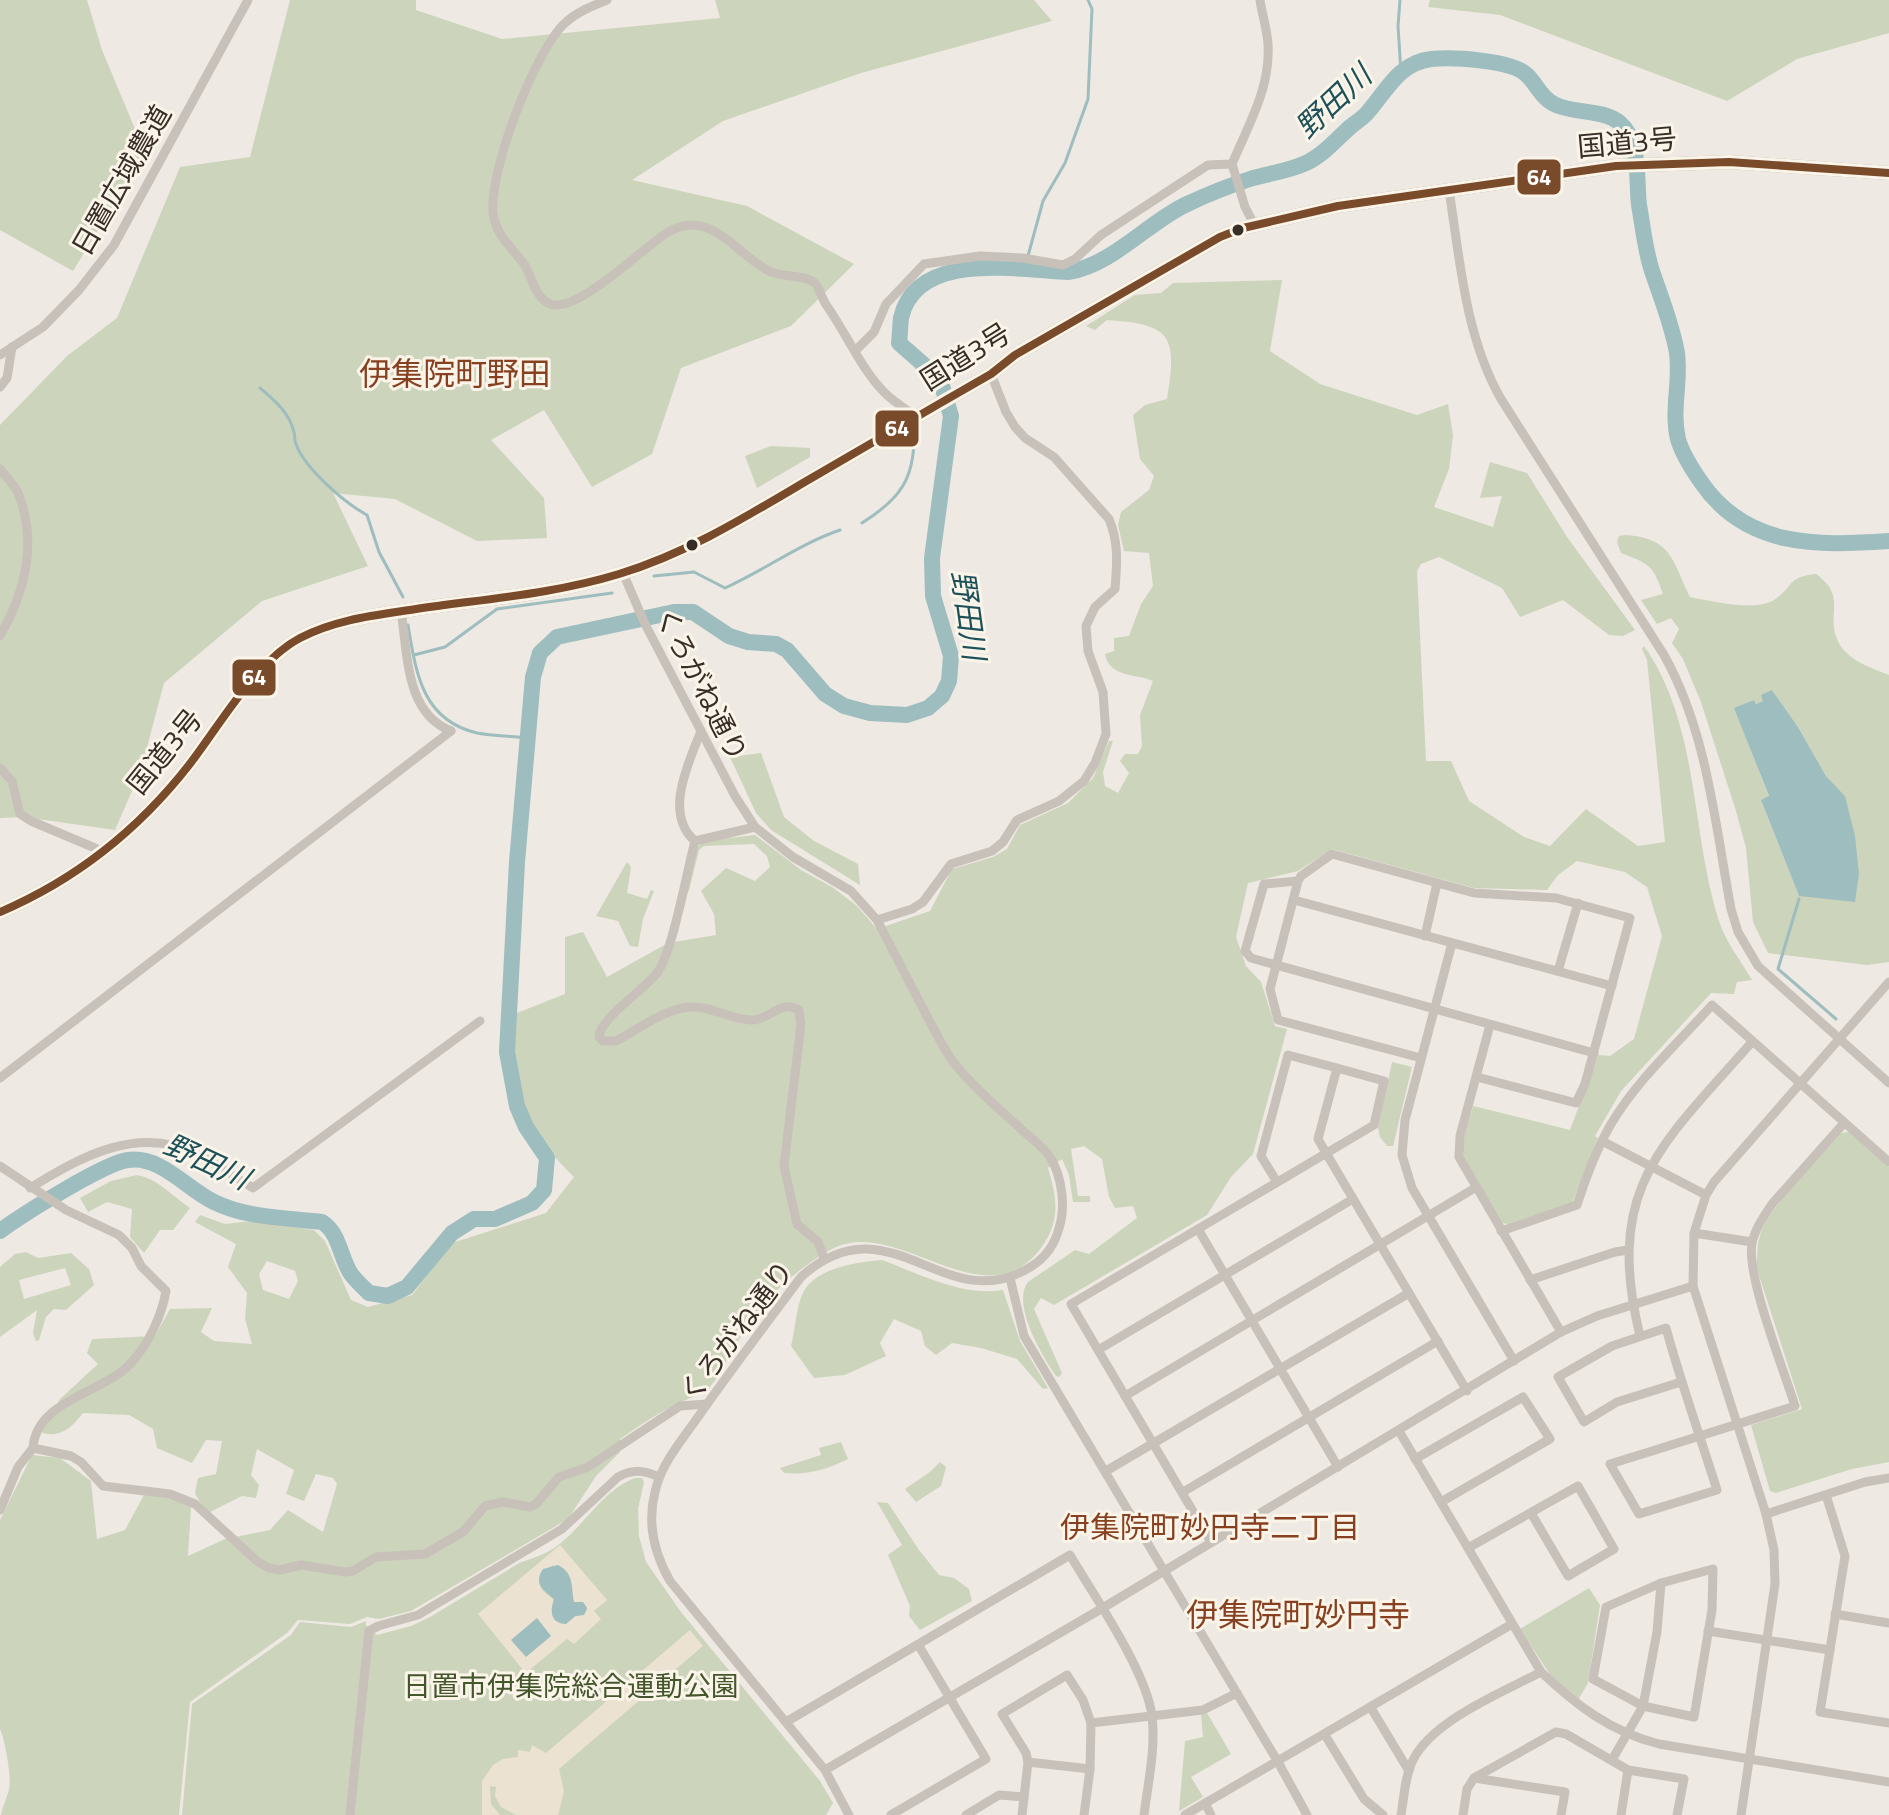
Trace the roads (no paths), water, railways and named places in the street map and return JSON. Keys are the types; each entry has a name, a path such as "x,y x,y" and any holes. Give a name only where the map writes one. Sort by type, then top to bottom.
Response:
{"highway":[{"name":"国道3号","path":"0,912 53,885 136,826 248,687 296,640 333,624 541,591 623,573 679,551 735,524 991,374 1015,355 1220,237 1338,206 1616,166 1729,162 1889,173"}],"street":[{"name":"日置広域農道","path":"0,355 43,327 79,290 114,245 248,0"},
{"path":"607,0 584,9 560,28 532,76 502,152 493,213 504,239 525,266 534,287 549,304 561,305 589,294 644,248 671,230 688,224 705,225 768,271 809,280 816,285 883,392 917,417"},
{"path":"1255,226 1232,168 1255,115 1265,78 1268,45 1260,0"},
{"path":"855,351 874,332 886,304 924,264 980,256 1063,265 1152,199 1208,165 1232,168"},
{"path":"1449,190 1469,313 1487,374 1664,655 1682,691 1698,734 1738,932 1758,966 1889,1083"},
{"path":"0,387 7,378 12,347"},
{"path":"877,920 912,909 923,902 951,864 992,851 1003,842 1017,820 1069,794 1084,781 1105,739 1103,692 1085,639 1095,607 1115,589 1118,553 1114,531 1109,519 1054,457 1025,438 1015,427 991,374"},
{"path":"0,469 19,495 28,552 24,583 0,636"},
{"name":"くろがね通り","path":"623,573 645,624 755,827 783,850 851,891 877,920 953,1063 1050,1157 1063,1204 1062,1218 1053,1244 1037,1263 1010,1278 993,1281 964,1279 870,1248 839,1251 824,1258 801,1277 707,1404 659,1477 653,1501 652,1531 664,1571 677,1591 825,1770 848,1814"},
{"path":"0,1078 451,731 436,725 415,697 401,611"},
{"path":"695,841 683,826 680,790 682,775 701,731"},
{"path":"0,768 12,781 20,814 102,851"},
{"path":"695,841 755,827"},
{"path":"695,841 673,929 659,970 602,1027 599,1037 603,1041 616,1041 684,1007 705,1008 730,1018 756,1020 783,1006 799,1010 801,1024 784,1166 797,1224 818,1242 824,1258"},
{"path":"1421,1058 1278,1020 1270,989 1298,881 1332,854 1474,893 1556,898 1630,918 1585,1084 1576,1103 1477,1077"},
{"path":"1298,881 1264,884 1245,951 1251,958 1594,1053"},
{"path":"1425,936 1437,883"},
{"path":"1294,900 1612,986"},
{"path":"1558,971 1578,903"},
{"path":"1452,943 1405,1120 1402,1155 1412,1188 1514,1361"},
{"path":"1741,1815 1769,1640 1775,1584 1774,1550 1766,1514 1693,1286 1694,1233 1706,1195 1728,1164 1887,989"},
{"path":"1501,1231 1577,1205 1602,1141 1635,1091 1712,1005 1889,1162"},
{"path":"34,1191 75,1160 109,1147 135,1142 178,1147 199,1155 253,1188 480,1021"},
{"path":"1490,1025 1458,1147 1463,1167 1561,1332"},
{"path":"1640,1336 1632,1304 1628,1250 1632,1216 1650,1166 1677,1126 1752,1042"},
{"path":"1211,1542 1071,1304 1374,1125 1384,1081 1288,1055 1261,1156 1277,1182"},
{"path":"1337,1068 1318,1139 1467,1391"},
{"path":"1681,1382 1617,1402 1584,1422 1558,1377 1612,1346 1666,1328 1681,1382 1700,1436 1717,1490 1639,1514 1610,1464 1700,1436 1795,1406 1757,1285 1752,1242 1772,1204 1844,1123"},
{"path":"1602,1141 1706,1195"},
{"path":"0,1166 66,1210 119,1235 132,1248 141,1266 166,1291 163,1311 131,1364 54,1412 37,1430 33,1448 18,1467 0,1510"},
{"path":"1125,1396 1475,1188"},
{"path":"1098,1350 1353,1199"},
{"path":"1198,1229 1338,1467"},
{"path":"1694,1233 1752,1242"},
{"path":"1530,1280 1628,1250"},
{"path":"1010,1278 1024,1336 1307,1815"},
{"path":"825,1770 1101,1609 1561,1332 1632,1304 1693,1286"},
{"path":"1106,1471 1409,1293"},
{"path":"1183,1492 1438,1341"},
{"path":"1415,1459 1523,1397 1550,1439 1441,1502"},
{"path":"33,1448 71,1456 81,1462 103,1486 170,1494 195,1504 258,1562 269,1568 280,1570 301,1565 345,1572 353,1571 376,1557 425,1554 463,1532 485,1506 503,1502 530,1507 559,1477 588,1467 680,1406 707,1404"},
{"path":"1399,1431 1541,1672 1580,1707 1628,1734 1659,1744 1889,1782"},
{"path":"350,1815 370,1630 418,1615 562,1529 626,1473 645,1471 659,1477"},
{"path":"1766,1514 1889,1478"},
{"path":"1468,1548 1578,1486 1614,1549 1568,1576 1531,1513"},
{"path":"1826,1495 1845,1556 1820,1712 1889,1723"},
{"path":"786,1722 1070,1555 1135,1667 1152,1716 1144,1815"},
{"path":"1713,1569 1708,1631 1694,1717 1643,1706 1593,1679 1606,1607 1661,1583 1713,1569"},
{"path":"1612,1760 1643,1706 1657,1632 1661,1583"},
{"path":"1835,1614 1889,1623"},
{"path":"1185,1815 1512,1624"},
{"path":"1708,1631 1830,1650"},
{"path":"891,1815 986,1759 919,1646"},
{"path":"1401,1815 1413,1759 1435,1733 1485,1701 1541,1672"},
{"path":"1022,1815 1028,1762 1026,1753 1002,1714 1067,1675 1083,1700 1091,1723 1090,1769 1084,1815"},
{"path":"1091,1723 1203,1710 1237,1693"},
{"path":"1371,1708 1409,1771"},
{"path":"1463,1815 1467,1789 1474,1778 1556,1732 1566,1734 1628,1770 1684,1779 1677,1815"},
{"path":"1325,1735 1364,1799 1383,1815"},
{"path":"1028,1762 1090,1769"},
{"path":"1621,1815 1628,1770"},
{"path":"1474,1778 1565,1792 1561,1815"},
{"path":"966,1815 999,1795 1024,1797"},
{"path":"1205,1803 1211,1815"}],"water":[{"path":"1772,690 1826,776 1845,796 1855,836 1859,874 1855,902 1799,896 1761,800 1769,796 1734,708 1754,700 1756,704 1763,701 1761,695"},
{"path":"558,1565 570,1577 574,1602 583,1602 587,1608 584,1615 575,1616 566,1624 554,1619 554,1599 539,1583 543,1569"},
{"path":"537,1618 551,1636 526,1657 511,1640"}],"waterway":[{"path":"1028,256 1043,201 1065,163 1088,99 1092,9 1088,0"},
{"path":"1400,0 1401,72"},
{"name":"野田川","path":"0,1231 101,1170 128,1160 140,1160 173,1174 226,1207 267,1216 322,1222 333,1233 347,1268 355,1279 369,1293 388,1296 407,1287 452,1233 474,1219 495,1219 532,1203 544,1190 547,1158 526,1127 517,1106 507,1052 517,862 533,677 540,653 557,637 674,612 693,612 729,636 748,642 776,644 787,650 825,694 844,706 870,713 907,715 928,708 942,696 949,681 951,656 933,596 932,558 951,416 940,379 899,343 901,318 910,296 927,282 948,273 972,269 1069,272 1085,268 1114,253 1185,205 1236,184 1312,160 1366,114 1402,72 1420,62 1441,58 1467,59 1509,66 1527,75 1543,96 1556,105 1605,116 1620,123 1627,131 1634,150 1648,255 1677,353 1675,417 1678,439 1694,472 1719,504 1739,520 1761,531 1810,542 1889,541"},
{"path":"906,351 920,373 935,388"},
{"path":"260,388 289,419 296,444 308,464 337,494 367,515 379,552 403,597"},
{"path":"862,523 886,505 903,486 912,463 914,433"},
{"path":"654,576 694,572 725,588 810,542 840,530"},
{"path":"414,655 445,647 497,609 612,593"},
{"path":"408,625 419,677 433,706 444,717 459,727 477,733 528,738"},
{"path":"1799,899 1778,969 1836,1019"}],"district":[{"name":"伊集院町野田","path":"455,373"},
{"name":"伊集院町妙円寺二丁目","path":"1210,1527"},
{"name":"伊集院町妙円寺","path":"1298,1614"}],"park label":[{"name":"日置市伊集院総合運動公園","path":"571,1685"}]}
